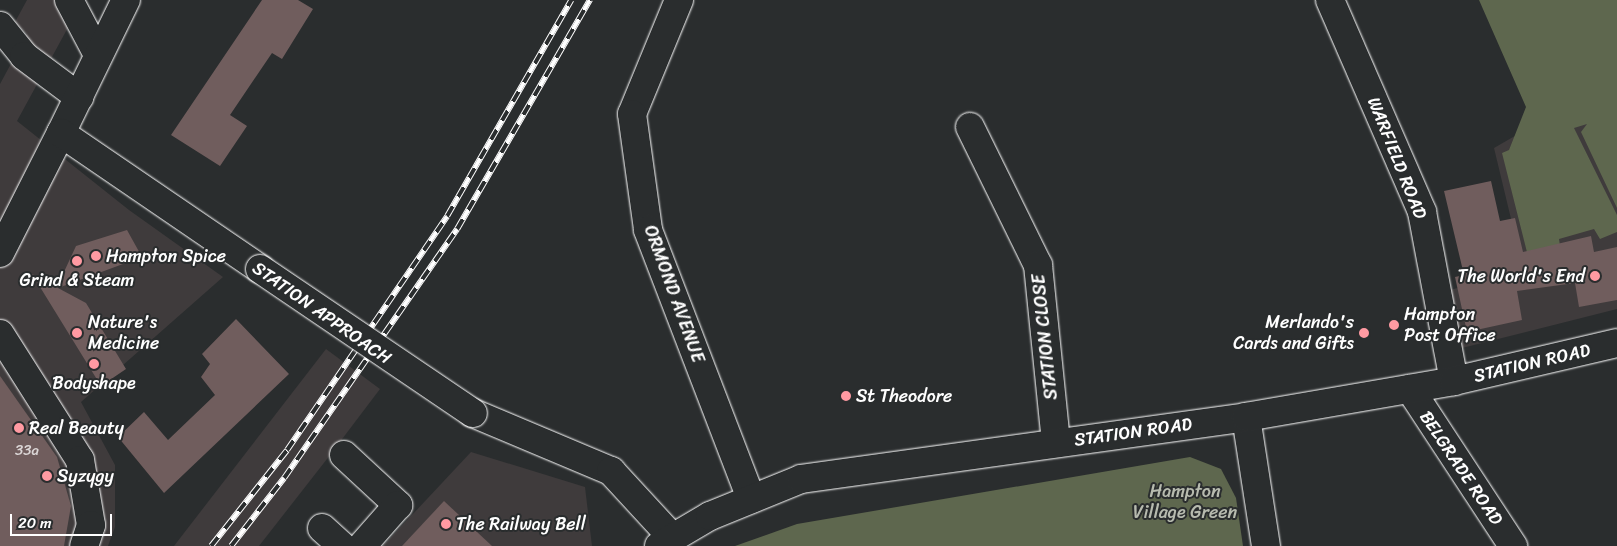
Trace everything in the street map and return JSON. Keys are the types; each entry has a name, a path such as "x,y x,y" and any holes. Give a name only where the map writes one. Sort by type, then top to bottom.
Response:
{"street":[{"path":"69,0 97,53"},
{"path":"0,253 79,97 97,53 126,0"},
{"name":"ORMOND AVENUE","path":"679,0 632,114 648,230 751,499"},
{"name":"WARFIELD ROAD","path":"1330,0 1422,212 1454,381"},
{"path":"0,26 24,56 79,97"},
{"name":"STATION CLOSE","path":"970,127 1038,265 1056,443"},
{"name":"STATION APPROACH","path":"61,133 473,413 611,471 666,542"},
{"path":"0,334 16,365 80,460 91,525 84,546"},
{"name":"STATION ROAD","path":"666,542 751,499 801,479 845,470 1246,417 1454,381 1617,343"},
{"name":"BELGRADE ROAD","path":"1410,389 1513,546"},
{"path":"1246,417 1266,546"},
{"path":"344,455 398,505 362,546"},
{"path":"322,528 342,546"}],"shaded area":[{"path":"27,0 83,0 17,121 129,210 223,277 81,402 115,465 115,527 108,546 0,546 0,84 27,34 15,22"},
{"path":"1617,77 1617,309 1462,348 1449,290 1524,273 1494,148"},
{"path":"326,349 380,389 327,459 259,546 174,546"},
{"path":"471,452 585,487 592,546 383,546"}],"green space":[{"path":"1479,0 1617,0 1617,208 1581,132 1587,124 1574,128 1617,215 1617,232 1600,239 1594,229 1559,239 1564,273 1534,280 1502,153 1509,150 1526,107"},
{"name":"Hampton Village Green","path":"1190,457 1221,469 1236,498 1243,546 735,546 797,524"}],"building":[{"path":"262,0 298,0 313,9 282,59 272,53 230,115 247,126 220,166 171,135"},
{"path":"1491,181 1500,221 1515,218 1523,252 1591,236 1594,252 1617,247 1617,300 1579,307 1575,283 1517,291 1522,320 1467,332 1455,277 1464,275 1444,191"},
{"path":"127,230 142,257 58,288 86,303 126,369 101,386 32,274 57,287 76,246"},
{"path":"236,319 289,374 164,493 118,437 144,412 168,440 215,395 201,377 210,364 202,354"},
{"path":"0,376 57,457 71,506 64,546 0,546"},
{"name":"The Railway Bell","path":"444,501 492,546 402,546"}],"railway":[{"path":"211,546 287,450 447,216 571,0"},
{"path":"231,546 284,478 457,229 590,0"}],"place":[{"name":"Hampton Spice","path":"96,256"},
{"name":"Grind & Steam","path":"77,261"},
{"name":"The World's End","path":"1595,276"},
{"name":"Hampton Post Office","path":"1394,325"},
{"name":"Nature's Medicine","path":"77,333"},
{"name":"Merlando's Cards and Gifts","path":"1364,333"},
{"name":"Bodyshape","path":"94,364"},
{"name":"St Theodore","path":"846,396"},
{"name":"Real Beauty","path":"19,428"},
{"name":"Syzygy","path":"47,476"},
{"name":"The Railway Bell","path":"446,524"}]}
